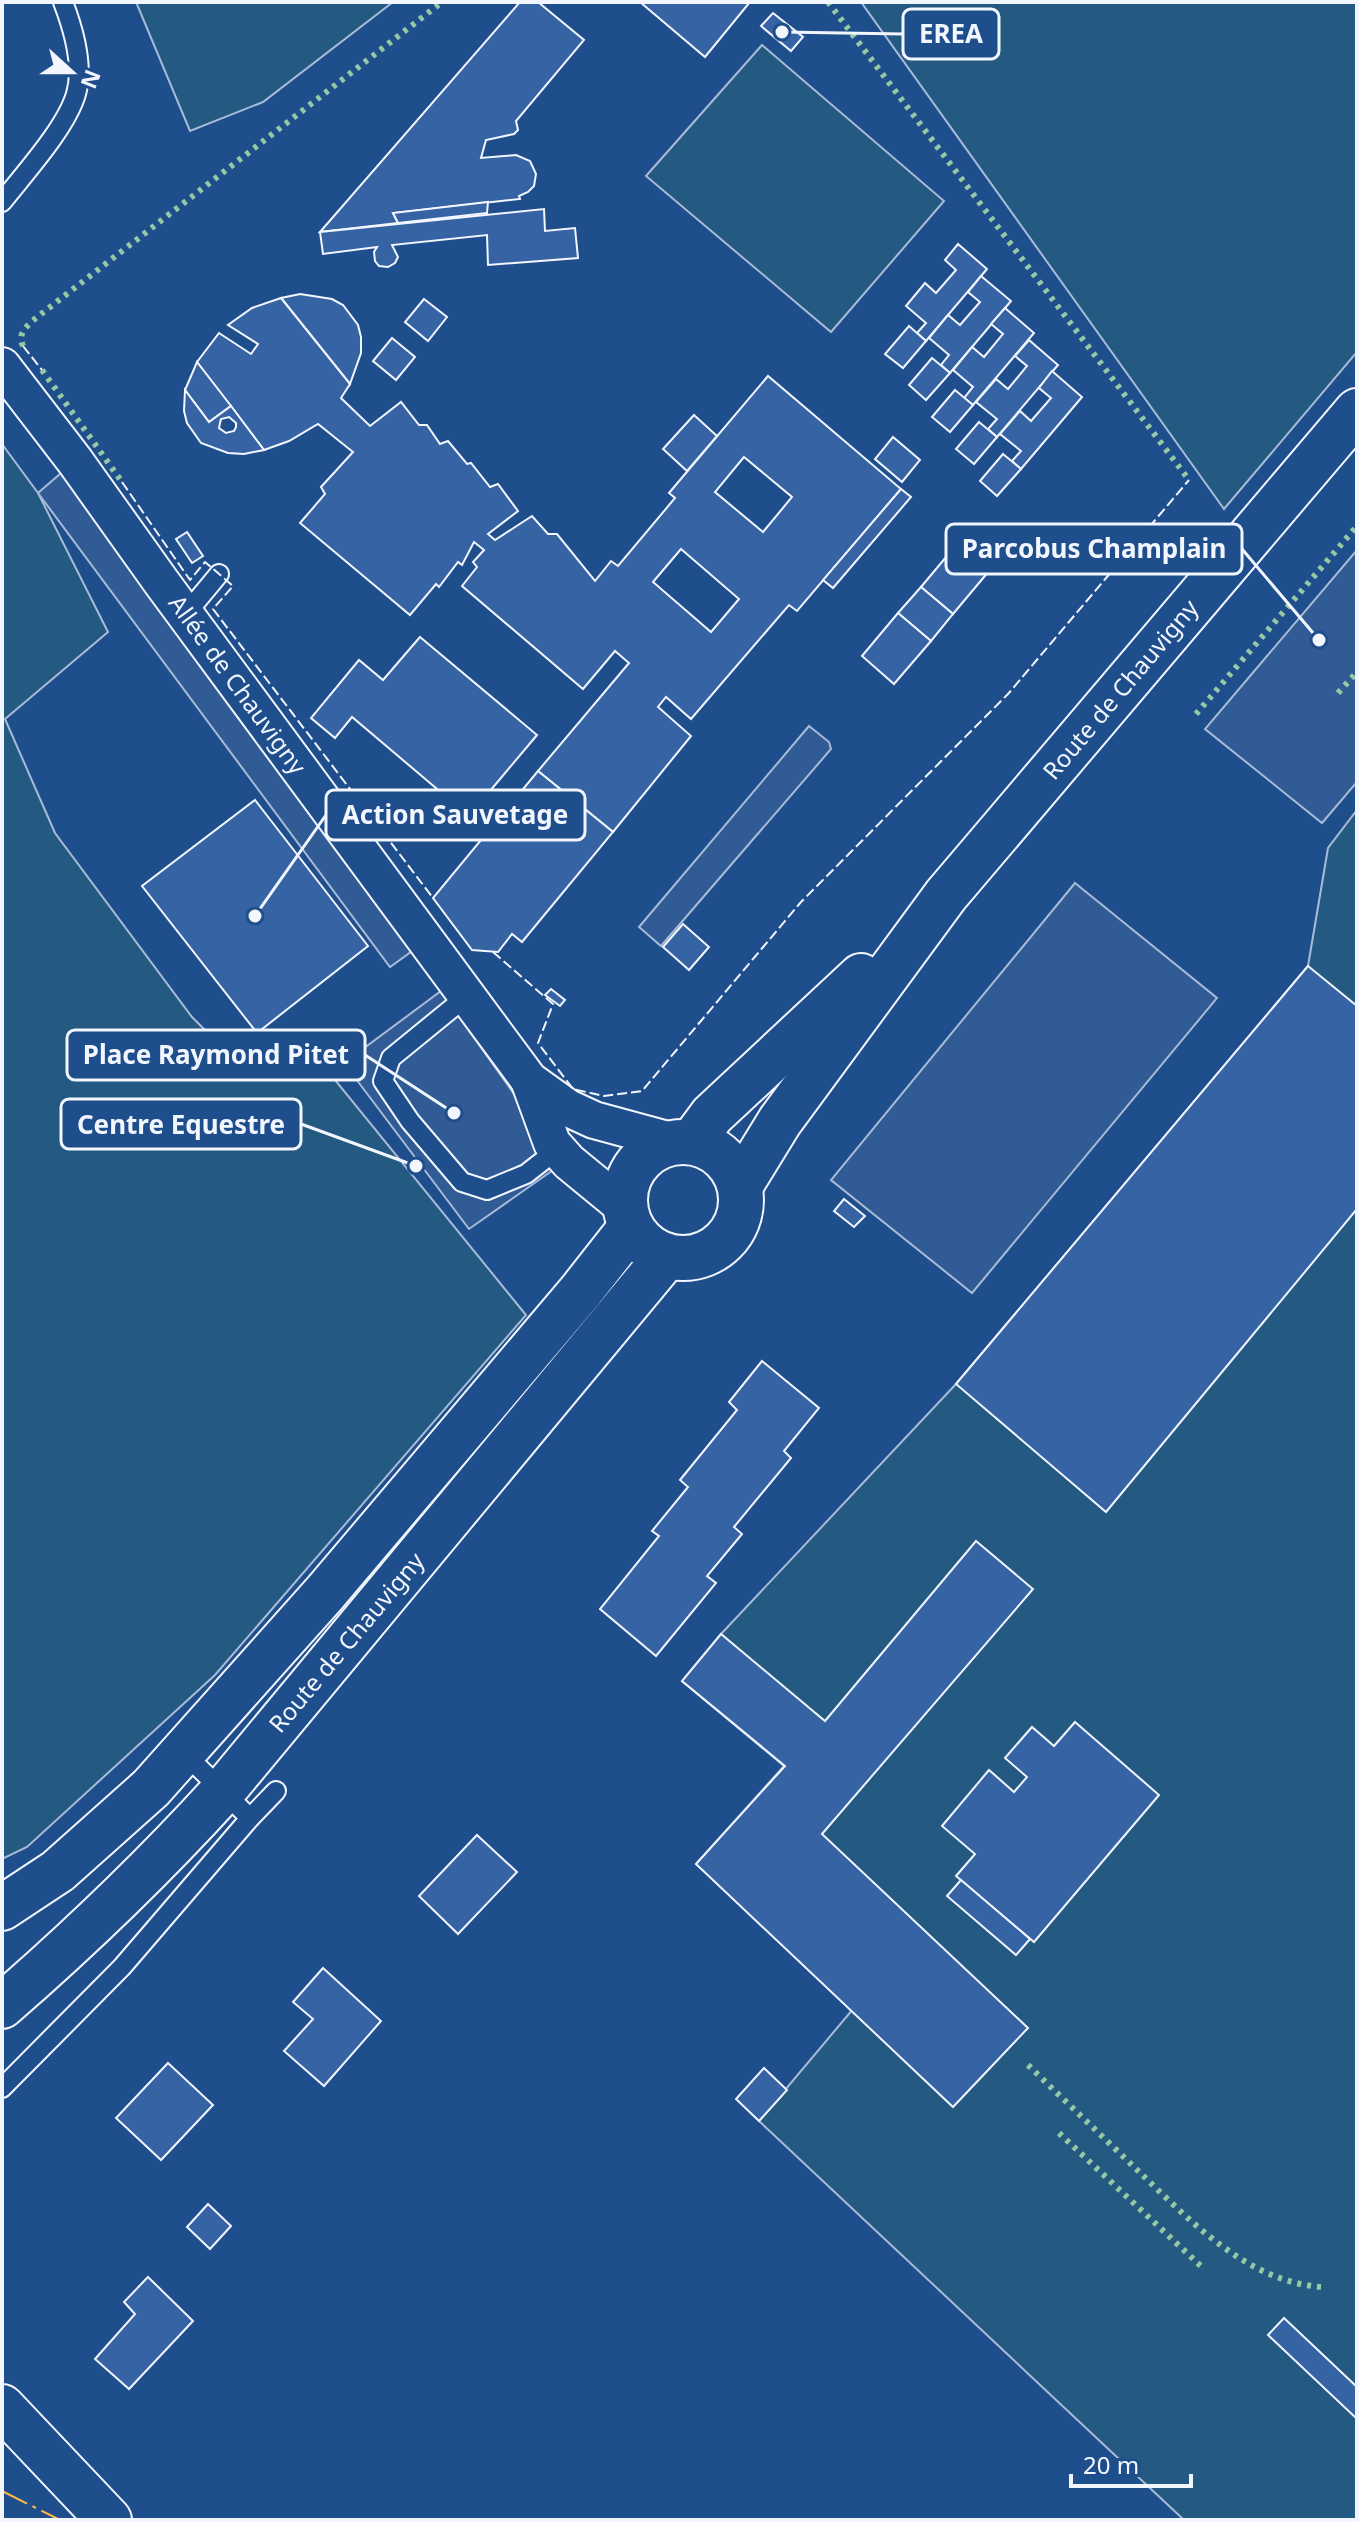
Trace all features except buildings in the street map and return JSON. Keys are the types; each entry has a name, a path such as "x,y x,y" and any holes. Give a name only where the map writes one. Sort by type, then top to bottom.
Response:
{"main road":[{"name":"Route de Chauvigny","path":"740,1186 780,1121 946,895 1357,411"},
{"name":"Route de Chauvigny","path":"683,1142 946,895"},
{"path":"683,1142 708,1147 723,1156 734,1170 740,1186 738,1217 725,1240 715,1249 691,1258 667,1256 646,1246 628,1218 626,1185 636,1165 653,1149 683,1142"},
{"name":"Route de Chauvigny","path":"2,1908 58,1871 151,1788 369,1541 580,1292 628,1218"},
{"name":"Route de Chauvigny","path":"2,2006 175,1844 236,1804 667,1256"},
{"path":"2,2407 109,2520"}],"street":[{"name":"Allée de Chauvigny","path":"2,366 529,1080 552,1143 628,1218"},
{"name":"Allée de Chauvigny","path":"529,1080 568,1108 594,1120 683,1142"}],"lane":[{"path":"2,202 57,129 76,94 78,68 71,23 63,2"},
{"path":"185,615 219,574"},
{"path":"467,996 391,1058 383,1081 410,1121 462,1182 487,1190 526,1174 558,1149"},
{"path":"183,1752 236,1804"},
{"path":"2,2088 122,1967 236,1804 276,1791"}],"shaded area":[{"path":"136,2 393,2 263,102 190,131"},
{"path":"861,2 1357,2 1357,352 1224,509"},
{"path":"762,45 944,201 831,332 646,176"},
{"path":"2,444 38,493 108,632 5,719 55,833 192,1017 240,1065 280,1042 327,1070 526,1315 215,1675 27,1847 2,1859"},
{"path":"75,461 426,941 390,967 38,493"},
{"path":"1357,550 1357,782 1322,823 1205,729"},
{"path":"809,726 829,742 831,749 661,946 639,927"},
{"path":"1357,810 1357,2520 1184,2520 759,2121 853,2009 696,1864 784,1766 682,1681 721,1634 956,1384 1308,966 1328,848"},
{"path":"1075,883 1217,998 972,1293 831,1180"},
{"path":"441,991 563,1163 469,1229 344,1063"}],"hedge":[{"path":"23,346 22,334 36,318 442,2"},
{"path":"828,2 1189,480"},
{"path":"42,370 122,482"},
{"path":"1196,714 1357,526"},
{"path":"1338,693 1357,672"},
{"path":"1028,2065 1218,2244 1267,2273 1321,2287"},
{"path":"1059,2133 1204,2269"}],"fence":[{"path":"23,346 42,370"},
{"path":"493,952 553,1004 538,1043 573,1089 604,1096 642,1091 801,902 1008,694 1189,480"},
{"path":"122,482 190,580 205,562 233,586 213,609 433,898"}],"power":[{"path":"2,2491 60,2520"}],"place":[{"name":"EREA","path":"782,32"},
{"name":"Parcobus Champlain","path":"1319,640"},
{"name":"Action Sauvetage","path":"255,916"},
{"name":"Place Raymond Pitet","path":"454,1113"},
{"name":"Centre Equestre","path":"416,1166"}]}
